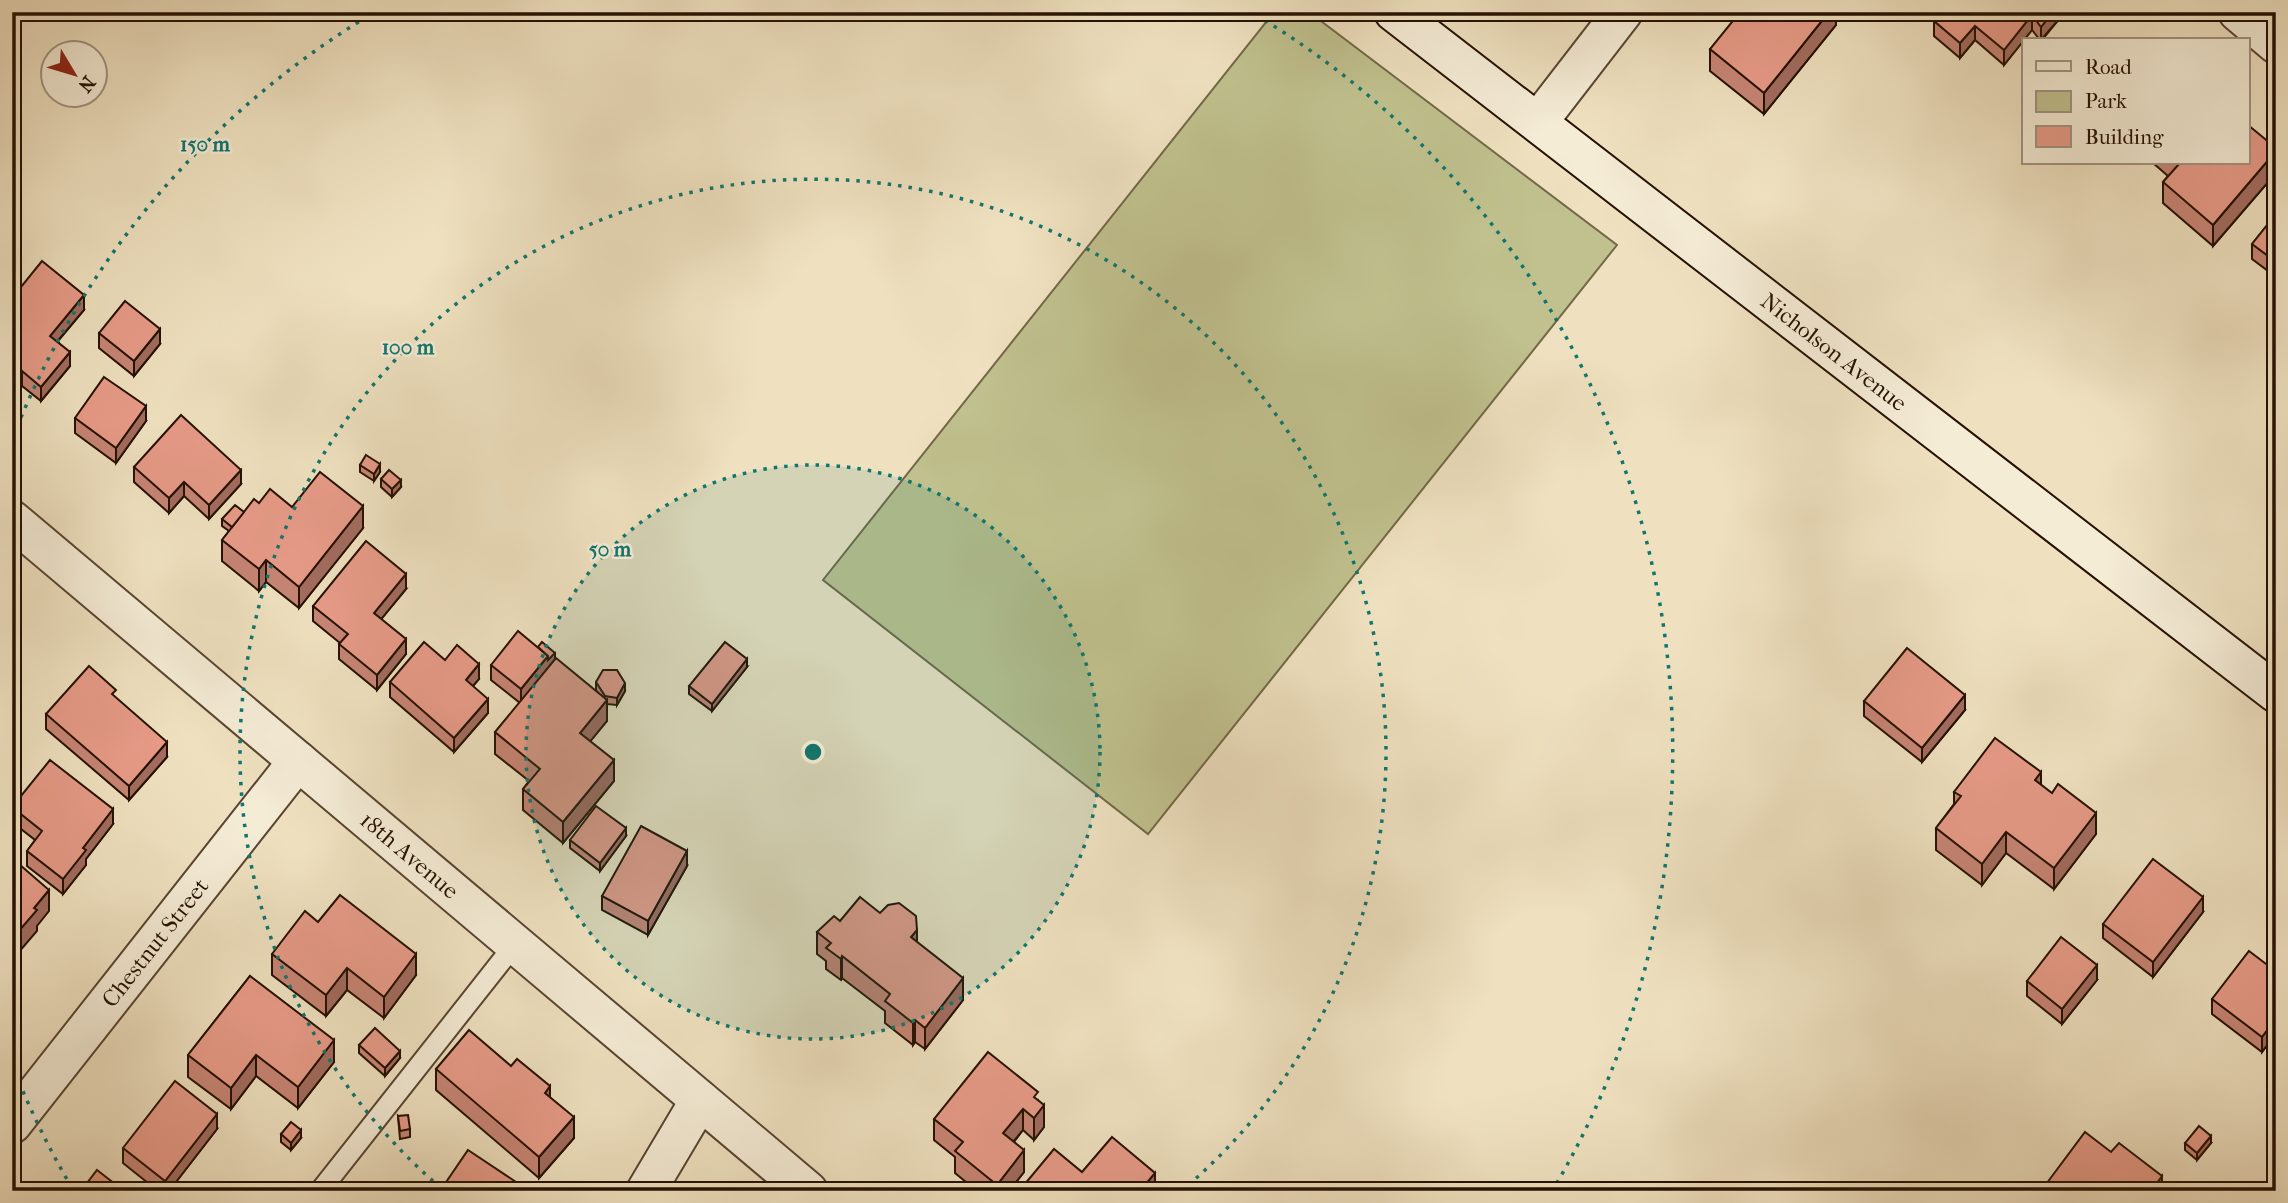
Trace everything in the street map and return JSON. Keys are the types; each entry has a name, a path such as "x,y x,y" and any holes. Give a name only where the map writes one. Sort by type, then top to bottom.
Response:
{"street":[{"name":"Nicholson Avenue","path":"1394,12 2276,693"},
{"path":"1538,122 1623,12"},
{"path":"2238,12 2276,44"},
{"name":"18th Avenue","path":"12,520 808,1191"},
{"name":"Chestnut Street","path":"12,1124 298,761"},
{"path":"646,1191 700,1100"}],"lane":[{"path":"320,1191 515,944"}],"green space":[{"path":"1274,12 1309,12 1617,245 1148,834 823,580"}],"building":[{"path":"1740,12 1829,12 1764,93 1710,49"},
{"path":"1941,12 2053,12 2041,27 2032,15 2004,50 1975,26 1960,43 1934,21"},
{"path":"2250,127 2276,148 2213,225 2163,182 2179,164 2250,164"},
{"path":"2276,214 2276,262 2252,244"},
{"path":"42,261 84,295 50,336 70,352 41,387 22,371 20,374 12,368 12,298"},
{"path":"125,301 160,329 134,361 99,333"},
{"path":"104,377 146,406 116,448 75,418"},
{"path":"181,415 241,470 209,505 184,482 169,498 134,467"},
{"path":"366,455 380,464 374,474 360,465"},
{"path":"389,470 401,480 392,489 381,479"},
{"path":"320,472 363,506 299,587 266,560 259,569 222,540 254,499 259,503 270,489 292,507"},
{"path":"235,505 244,512 232,527 222,519"},
{"path":"366,541 406,574 374,613 406,639 377,675 339,644 348,634 313,606"},
{"path":"518,631 548,656 521,689 491,665"},
{"path":"424,642 445,660 457,645 479,664 466,680 488,699 454,738 390,682"},
{"path":"542,642 555,653 548,660 548,656 538,647"},
{"path":"725,642 747,659 712,704 689,686"},
{"path":"1907,648 1965,695 1922,748 1864,701"},
{"path":"556,658 607,700 580,733 614,760 563,822 523,789 540,769 495,732"},
{"path":"89,666 116,690 112,694 167,742 129,786 46,714"},
{"path":"603,670 617,670 625,683 617,698 605,696 596,682"},
{"path":"1995,738 2041,772 2035,780 2052,793 2058,784 2096,813 2054,868 2006,832 1982,864 1936,828 1961,796 1954,792"},
{"path":"50,760 113,809 63,879 27,851 42,831 12,807"},
{"path":"596,806 626,828 600,863 570,840"},
{"path":"641,826 687,851 648,921 602,896"},
{"path":"12,858 49,890 34,908 37,910 12,939"},
{"path":"2153,859 2203,897 2153,962 2103,924"},
{"path":"340,895 416,954 384,997 347,968 326,995 272,954 305,911 318,922"},
{"path":"860,897 880,913 888,905 899,903 916,916 917,930 911,937 963,978 925,1028 915,1020 913,1023 885,1001 890,994 842,956 841,959 826,948 831,943 817,932 834,916 840,921"},
{"path":"2061,937 2097,965 2062,1009 2027,981"},
{"path":"2249,951 2274,970 2276,968 2276,1018 2262,1037 2212,999"},
{"path":"250,976 334,1040 298,1087 256,1055 231,1088 188,1055"},
{"path":"375,1028 400,1051 385,1068 359,1045"},
{"path":"469,1030 511,1066 517,1059 550,1086 545,1093 574,1117 539,1157 436,1069"},
{"path":"988,1052 1038,1092 1034,1097 1044,1105 1034,1118 1023,1109 1003,1133 1024,1150 997,1185 955,1151 963,1142 934,1119"},
{"path":"175,1081 217,1114 165,1181 123,1148"},
{"path":"408,1115 410,1129 400,1131 398,1116"},
{"path":"291,1122 301,1130 291,1143 281,1134"},
{"path":"2199,1126 2211,1136 2197,1153 2185,1143"},
{"path":"2085,1132 2111,1152 2119,1143 2162,1176 2151,1191 2041,1191"},
{"path":"1112,1137 1155,1173 1140,1191 1019,1191 1054,1149 1082,1172"},
{"path":"468,1150 519,1184 515,1191 440,1191"},
{"path":"97,1170 124,1191 81,1191"}]}
